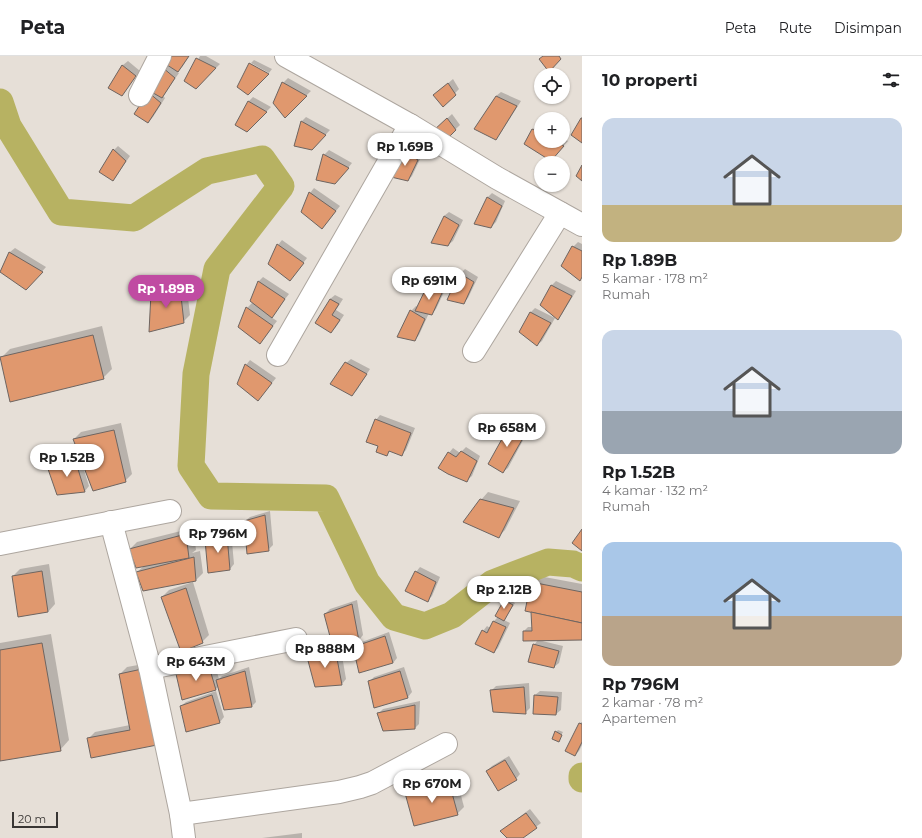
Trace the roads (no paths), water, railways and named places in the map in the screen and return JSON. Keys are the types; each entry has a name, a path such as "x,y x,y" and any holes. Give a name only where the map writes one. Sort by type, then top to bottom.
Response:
{"street":[{"path":"140,95 160,56"},
{"path":"297,59 497,178 582,225"},
{"path":"278,355 410,125"},
{"path":"474,352 560,213"},
{"path":"0,544 170,511"},
{"path":"110,522 150,668 181,814 184,838"},
{"path":"150,668 296,640"},
{"path":"181,814 339,792 360,787 372,783 446,744"}],"waterway":[{"path":"0,102 8,126 61,212 134,218 207,171 262,159 281,186 217,269 196,374 191,466 211,496 326,498 367,583 394,617 425,626 452,615 493,583 548,562 573,564 582,568"}]}
